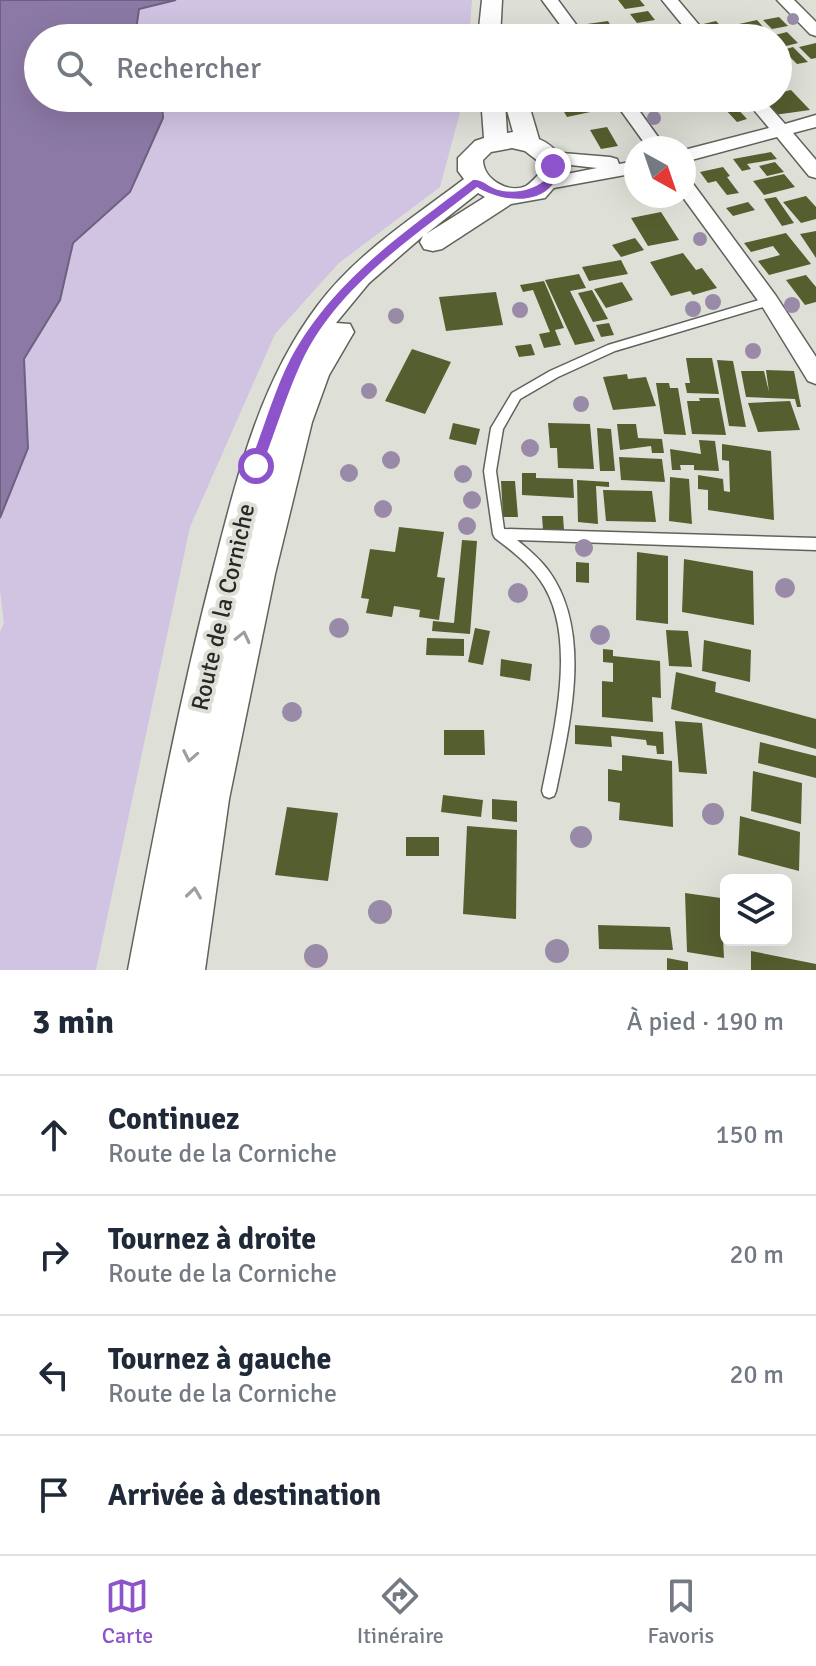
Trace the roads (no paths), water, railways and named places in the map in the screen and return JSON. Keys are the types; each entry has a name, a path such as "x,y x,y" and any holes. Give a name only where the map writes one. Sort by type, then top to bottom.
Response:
{"main road":[{"path":"490,24 492,0"},
{"path":"510,24 511,0"},
{"path":"494,112 496,141"},
{"path":"519,112 528,143 549,170"},
{"path":"507,195 495,193 476,182 470,173 469,162 474,153 496,141 528,143"},
{"name":"Route de la Corniche","path":"183,970 213,771 256,578 301,405 326,351 358,306 408,259 460,222 507,195 538,191 549,170"},
{"name":"Route de la Corniche","path":"150,970 219,608 256,466 296,360 327,312 365,269 476,182"}],"street":[{"path":"550,0 568,24"},
{"path":"670,0 690,24"},
{"path":"785,0 816,31"},
{"path":"631,112 648,136"},
{"path":"765,112 816,172"},
{"path":"696,153 816,121"},
{"path":"549,170 624,167"},
{"path":"696,201 769,301 816,375"}],"lane":[{"path":"549,791 568,684 565,627 548,581 526,555 499,534 490,471 497,428 516,396 554,374 612,348 769,301"},
{"path":"499,534 816,544"}]}
